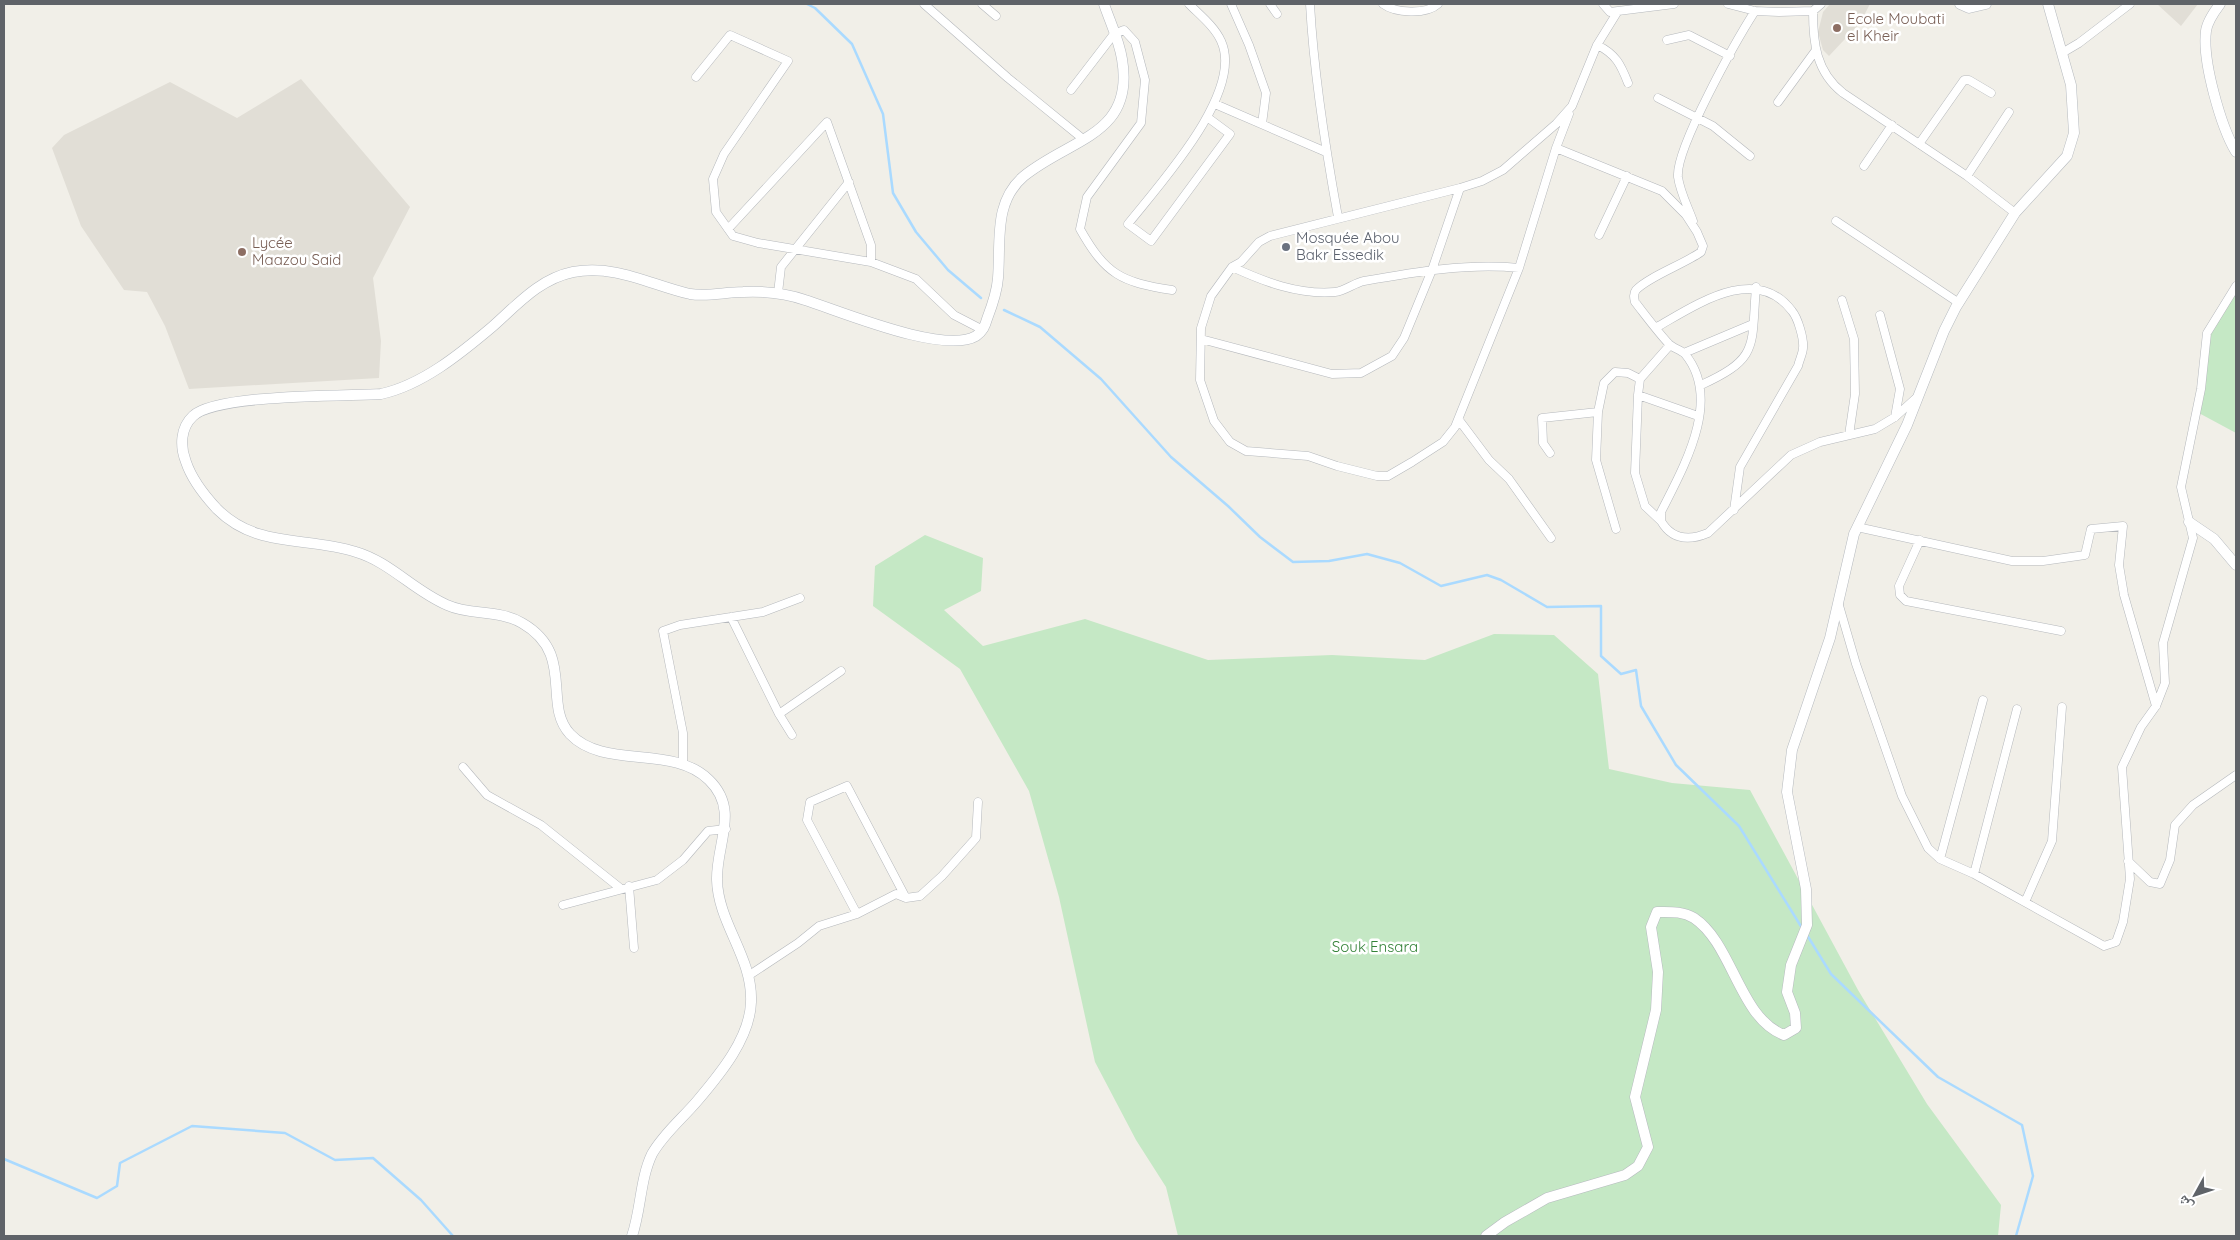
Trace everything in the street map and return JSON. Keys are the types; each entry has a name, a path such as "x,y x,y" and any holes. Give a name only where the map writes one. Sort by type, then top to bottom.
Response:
{"main road":[{"path":"632,1236 646,1168 652,1154 662,1139 698,1100 721,1070 743,1034 749,1018 752,1000 748,976 738,944 721,904 717,882 718,863 726,829 725,809 718,791 707,778 683,765 606,752 587,746 572,736 563,724 558,712 557,676 552,657 541,640 527,625 509,616 465,610 447,605 383,563 358,552 336,546 261,536 244,530 225,516 193,480 184,459 183,435 190,418 199,411 217,405 256,400 381,394 399,390 441,365 489,329 537,287 555,277 574,272 597,270 627,274 691,294 778,293 802,299 891,330 933,338 964,340 975,337 983,330 992,307 998,280 1000,215 1011,188 1022,178 1083,139 1114,116 1122,102 1124,81 1122,56 1104,4"},
{"path":"1960,4 1970,8 1986,4"},
{"path":"1486,1236 1505,1222 1547,1198 1625,1175 1638,1166 1648,1147 1635,1097 1656,1010 1658,972 1651,926 1657,912 1677,912 1695,919 1712,937 1761,1019 1774,1031 1784,1035 1796,1028 1795,1013 1787,992 1791,965 1807,925 1806,889 1787,792 1792,750 1830,638 1838,600 1858,527 1907,425 1915,400 1944,331 1959,303 2015,213 2067,156 2074,133 2071,85 2048,4"},
{"path":"2220,4 2206,30 2205,47 2221,119 2236,152"},
{"path":"2189,522 2214,539 2236,566"}],"street":[{"path":"924,4 1008,78 1083,139"},
{"path":"982,4 996,16"},
{"path":"1189,4 1216,32 1226,55 1225,72 1215,104 1194,138 1128,224 1151,241 1230,134 1207,117"},
{"path":"1231,4 1249,45 1266,93 1262,124"},
{"path":"1270,4 1277,14"},
{"path":"1310,4 1313,61 1326,152 1338,217"},
{"path":"1383,4 1394,10 1416,11 1432,8 1438,4"},
{"path":"1603,4 1610,12 1674,4"},
{"path":"1728,4 1755,11 1813,11 1821,4"},
{"path":"2062,53 2079,43 2130,4"},
{"path":"1572,106 1556,124 1503,170 1482,181 1270,236 1259,242 1242,262 1232,267 1211,296 1200,328 1200,380 1214,421 1230,442 1246,451 1303,455 1377,476 1388,476 1444,442 1459,420 1519,268 1556,148 1572,106 1597,45 1618,11"},
{"path":"1661,522 1661,512 1691,448 1698,416 1701,385 1684,353 1670,345 1635,302 1636,291 1701,252 1703,246 1678,177 1682,151 1755,11"},
{"path":"1813,11 1816,50 1820,67 1836,88 1967,176 2015,213"},
{"path":"1071,90 1114,34 1124,30 1134,42 1144,80 1141,123 1087,197 1080,229 1094,254 1119,277 1140,285 1172,290"},
{"path":"696,77 730,35 788,61 724,154 713,179 716,212 733,236 758,243 871,262 916,279 954,315 983,330"},
{"path":"1667,40 1689,35 1730,56"},
{"path":"1597,45 1609,51 1620,62 1628,83"},
{"path":"1778,102 1816,50"},
{"path":"1920,144 1964,80 1969,80 1991,93"},
{"path":"1658,98 1713,126 1750,156"},
{"path":"1215,104 1326,152"},
{"path":"1967,176 2009,112"},
{"path":"728,228 827,122 871,245 871,262"},
{"path":"1864,166 1892,125"},
{"path":"1556,148 1662,191 1686,215 1697,232"},
{"path":"1600,235 1627,176"},
{"path":"778,293 781,267 849,182"},
{"path":"1201,338 1332,374 1361,373 1392,356 1404,338 1432,270 1460,188"},
{"path":"1836,221 1959,303"},
{"path":"1232,267 1279,286 1315,292 1337,292 1361,282 1432,270 1489,265 1519,268"},
{"path":"1838,600 1856,664 1902,796 1928,848 1940,859 1974,874 2104,946 2116,942 2123,922 2130,879 2122,766 2141,727 2156,706 2165,683 2163,644 2193,538 2181,487 2201,389 2207,333 2236,286"},
{"path":"1656,327 1712,296 1756,288 1779,297 1794,314 1804,348 1798,366 1740,467 1734,510"},
{"path":"1701,385 1725,374 1743,360 1752,343 1756,288"},
{"path":"1842,300 1854,339 1855,394 1850,435"},
{"path":"1880,315 1900,389 1895,417"},
{"path":"1684,353 1753,324"},
{"path":"1670,345 1640,378 1635,472 1645,506 1674,535 1693,539 1708,533 1734,510 1777,466 1791,455 1805,447 1875,429 1895,417 1915,400"},
{"path":"1616,529 1596,460 1598,412 1604,383 1615,372 1628,373 1640,378"},
{"path":"1638,395 1698,416"},
{"path":"1550,453 1543,443 1542,418 1598,412"},
{"path":"1459,420 1489,460 1509,478 1551,538"},
{"path":"1858,527 2012,561 2043,561 2085,555 2091,529 2123,526 2119,565 2124,595 2156,706"},
{"path":"1920,540 1899,586 1900,595 1906,601 2061,631"},
{"path":"683,765 683,733 663,631 680,625 763,612 800,598"},
{"path":"731,617 779,714 792,735"},
{"path":"779,714 841,671"},
{"path":"1940,859 1984,700"},
{"path":"2025,902 2052,842 2062,707"},
{"path":"1974,874 2016,709"},
{"path":"463,767 487,795 541,825 620,888"},
{"path":"2128,861 2150,882 2160,884 2170,860 2175,825 2193,806 2236,775"},
{"path":"857,914 807,820 810,802 847,786 906,898"},
{"path":"748,976 798,943 818,926 857,914 896,894 906,898 920,896 942,876 976,838 978,802"},
{"path":"563,905 620,888 657,880 683,860 708,831 726,829"},
{"path":"629,886 634,948"}],"shaded area":[{"name":"Ecole Moubati el Kheir","path":"1830,4 1870,4 1860,23 1829,56 1823,50 1818,32 1823,12"},
{"path":"2157,4 2198,4 2181,26"},
{"name":"Lycée Maazou Said","path":"301,79 410,207 373,278 381,341 379,378 189,389 165,326 147,292 124,290 81,226 52,148 64,135 170,82 237,118"}],"green space":[{"path":"2236,283 2236,433 2197,412 2210,331"},
{"name":"Souk Ensara","path":"925,535 983,558 981,591 944,610 983,646 1085,619 1208,660 1332,655 1425,660 1494,634 1554,635 1598,674 1609,769 1672,783 1750,790 1858,990 1927,1104 2001,1205 1998,1236 1178,1236 1166,1187 1136,1140 1095,1062 1059,897 1029,791 960,669 873,606 875,566"}],"waterway":[{"path":"807,4 815,8 852,44 883,114 893,193 916,232 948,270 981,298"},
{"path":"1004,310 1040,327 1101,379 1171,457 1228,506 1260,537 1293,562 1329,561 1367,554 1400,563 1441,586 1487,575 1501,580 1547,607 1601,606 1601,656 1621,674 1636,670 1641,706 1676,765 1739,826 1802,928"},
{"path":"1807,935 1831,974 1938,1077 2022,1125 2033,1176 2016,1236"},
{"path":"4,1159 97,1198 117,1186 120,1163 192,1126 285,1133 335,1160 373,1158 421,1200 453,1236"}],"place":[{"name":"Ecole Moubati el Kheir","path":"1837,28"},
{"name":"Mosquée Abou Bakr Essedik","path":"1286,247"},
{"name":"Lycée Maazou Said","path":"242,252"}]}
